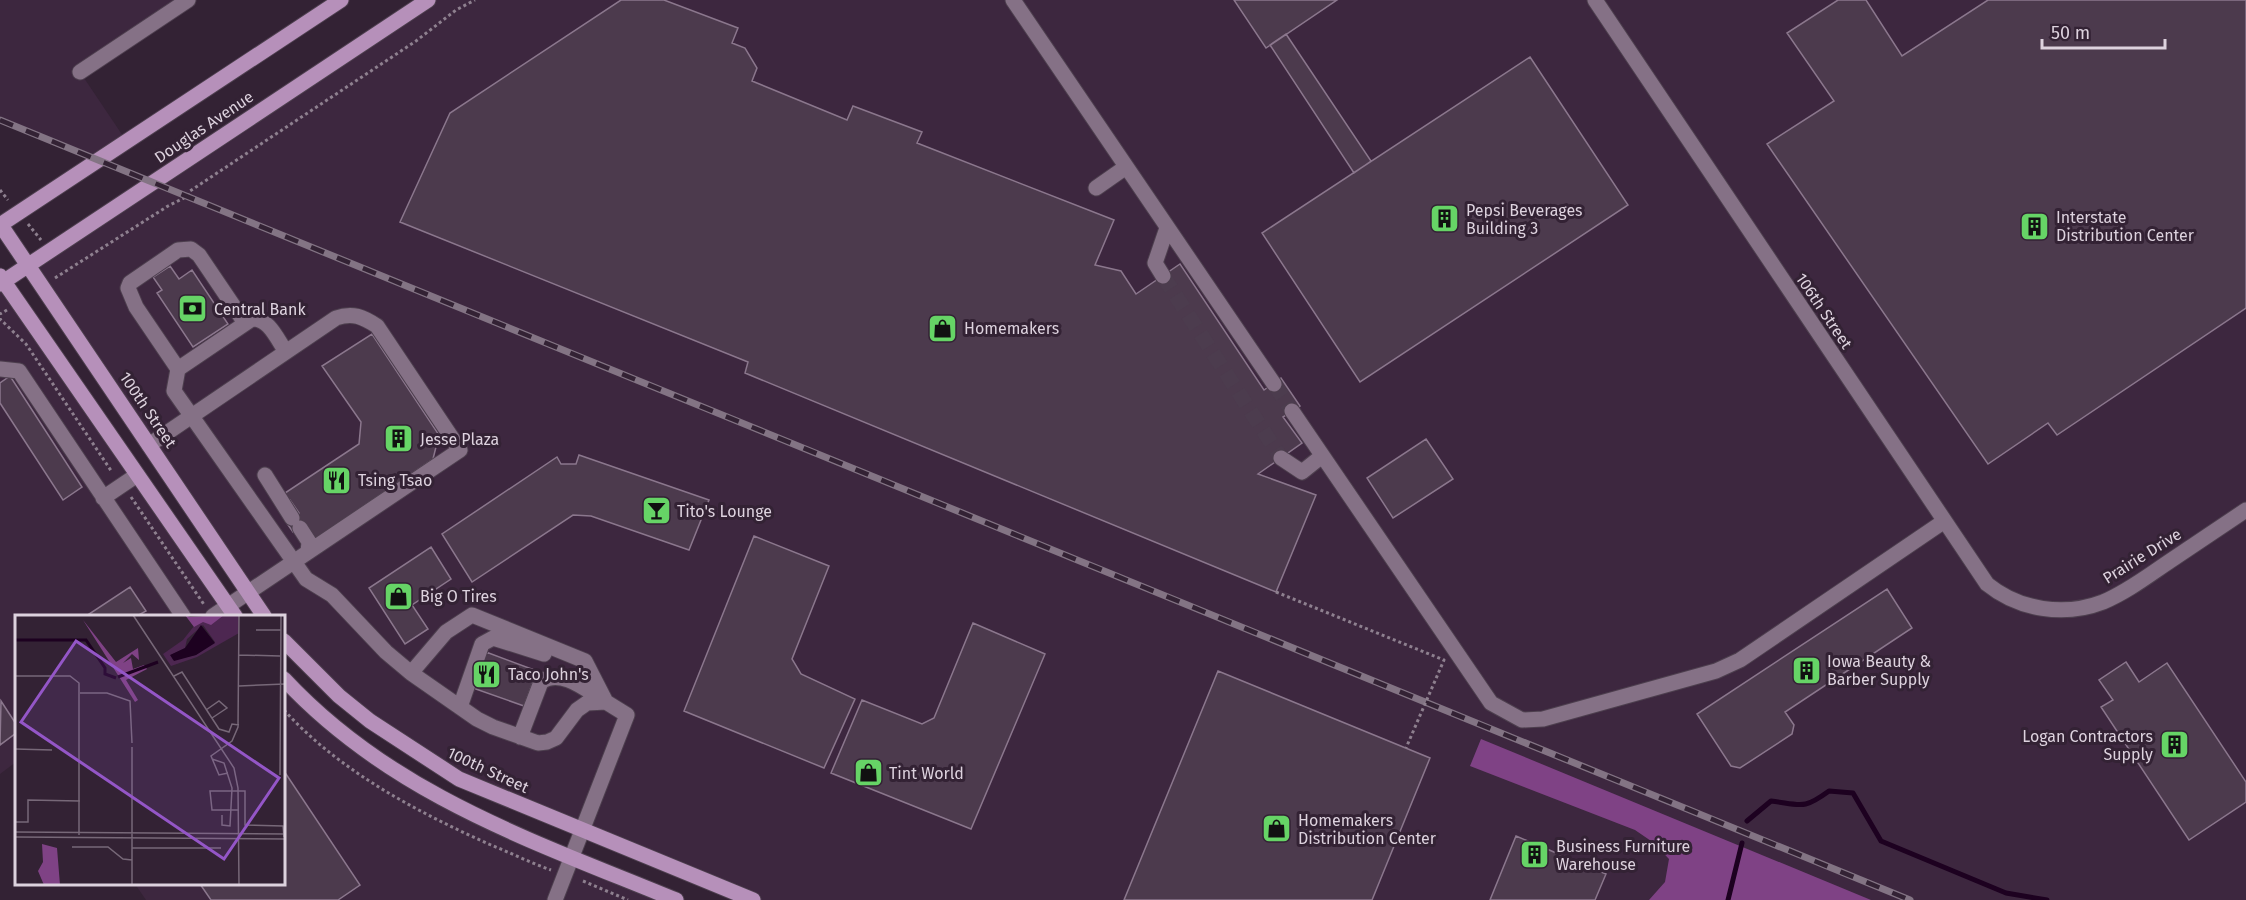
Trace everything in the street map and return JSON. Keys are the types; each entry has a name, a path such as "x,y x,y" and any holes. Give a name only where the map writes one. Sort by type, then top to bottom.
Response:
{"main road":[{"name":"Douglas Avenue","path":"0,225 341,0"},
{"name":"Douglas Avenue","path":"1,281 29,265 428,0"},
{"name":"100th Street","path":"0,225 263,615"},
{"path":"1,281 231,611"},
{"name":"100th Street","path":"285,642 339,696 379,728 459,779 753,900"},
{"path":"285,680 302,699 341,733 398,774 476,816 676,900"}],"street":[{"path":"80,72 188,0"},
{"path":"1012,0 1274,384"},
{"name":"106th Street","path":"1595,0 1943,522 1987,584 2000,595 2022,604 2048,610"},
{"path":"1096,188 1126,167"},
{"path":"1163,276 1155,263 1167,228"},
{"path":"245,323 199,255 191,249 178,250 130,283 128,288 136,307 178,369 174,391 306,579 332,595 386,652 411,673 477,719 520,737 547,742 556,738 577,710 587,703 606,702"},
{"path":"149,445 336,318 348,314 366,319 377,326 460,450 248,593 231,611"},
{"path":"178,369 252,319 259,318 265,321 286,352"},
{"path":"0,369 19,371 182,615"},
{"path":"1292,411 1491,703 1522,720 1543,719 1716,671 1732,664 1943,522"},
{"path":"1281,458 1302,472 1322,456"},
{"path":"104,498 137,475"},
{"path":"265,476 309,542 308,552"},
{"name":"Prairie Drive","path":"2048,610 2078,608 2104,602 2137,584 2246,510"},
{"path":"411,673 446,632 472,615 585,661 606,702"},
{"path":"460,707 482,644 493,638 589,669"},
{"path":"520,737 541,682 553,676 570,681 627,715 555,900"}],"path":[{"path":"0,190 66,272 168,206 188,196 190,191 416,41 456,10 475,0"},
{"path":"0,314 0,319 26,344 212,615"},
{"path":"1276,592 1444,660 1406,748"},
{"path":"564,874 628,900"}],"shaded area":[{"path":"0,0 188,0 80,72 127,142 100,159 0,120"},
{"path":"428,0 2246,0 2246,900 753,900 430,762 285,642 285,615 263,615 29,265"},
{"path":"0,284 234,615 15,615 15,763 0,774"},
{"path":"285,680 389,768 676,900 146,900 136,885 285,885"},
{"path":"1481,739 1871,900 1649,900 1665,882 1669,859 1654,843 1635,830 1470,766"}],"building":[{"name":"Homemakers","path":"621,0 664,0 738,28 732,43 745,48 757,68 752,81 847,120 853,106 922,132 917,143 1114,220 1095,265 1121,271 1136,294 1180,264 1264,390 1281,378 1300,406 1283,417 1302,443 1258,474 1316,495 1276,592 745,373 748,362 400,222 450,113"},
{"path":"1234,0 1337,0 1266,48"},
{"name":"Interstate Distribution Center","path":"1838,0 1866,0 1902,56 1988,0 2246,0 2246,308 2057,435 2048,423 1988,464 1767,144 1834,101 1787,33"},
{"path":"1286,34 1371,161 1354,173 1270,45"},
{"name":"Pepsi Beverages Building 3","path":"1530,57 1628,205 1360,382 1262,233"},
{"name":"Central Bank","path":"170,266 179,279 192,270 228,324 193,347 157,293 162,290 153,277"},
{"name":"Jesse Plaza","path":"372,334 439,435 433,459 315,539 306,524 293,532 286,522 299,513 290,500 287,502 282,495 359,444 361,422 322,366"},
{"path":"10,376 82,487 63,500 0,403 0,383"},
{"path":"1426,439 1453,479 1393,518 1367,478"},
{"path":"579,455 709,500 689,550 591,516 573,515 472,582 442,534 557,457 561,464 576,464"},
{"path":"754,536 829,566 792,659 801,674 855,699 824,768 684,711"},
{"name":"Big O Tires","path":"431,547 451,579 412,605 428,629 405,644 369,588"},
{"path":"130,587 146,611 139,615 88,615"},
{"name":"Iowa Beauty & Barber Supply","path":"1887,589 1912,628 1785,712 1794,725 1792,734 1740,768 1731,766 1697,714"},
{"path":"973,623 1045,654 971,829 831,773 862,700 922,724 934,718"},
{"path":"486,652 537,671 524,706 473,688"},
{"name":"Logan Contractors Supply","path":"2126,662 2139,682 2167,663 2246,782 2246,802 2189,840 2101,707 2113,700 2099,680"},
{"name":"Homemakers Distribution Center","path":"1218,671 1430,758 1372,900 1124,900"},
{"path":"1,701 15,722 15,734 0,745"},
{"path":"285,774 360,885 338,900 211,900 201,885 285,885"},
{"name":"Business Furniture Warehouse","path":"1516,836 1606,874 1595,900 1490,900"}],"waterway":[{"path":"1747,821 1771,801 1802,805 1829,791 1853,793 1881,841 2006,893 2047,900"},
{"path":"1728,900 1742,843"}],"tunnel":[{"path":"1163,276 1281,458"},
{"path":"1274,384 1292,411"}],"railway":[{"path":"0,120 1910,900"}],"place":[{"name":"Pepsi Beverages Building 3","path":"1445,219"},
{"name":"Interstate Distribution Center","path":"2035,226"},
{"name":"Central Bank","path":"193,309"},
{"name":"Homemakers","path":"943,328"},
{"name":"Jesse Plaza","path":"399,439"},
{"name":"Tsing Tsao","path":"337,480"},
{"name":"Tito's Lounge","path":"656,511"},
{"name":"Big O Tires","path":"399,596"},
{"name":"Iowa Beauty & Barber Supply","path":"1806,670"},
{"name":"Taco John's","path":"487,674"},
{"name":"Logan Contractors Supply","path":"2174,745"},
{"name":"Tint World","path":"868,773"},
{"name":"Homemakers Distribution Center","path":"1277,829"},
{"name":"Business Furniture Warehouse","path":"1535,855"}]}
